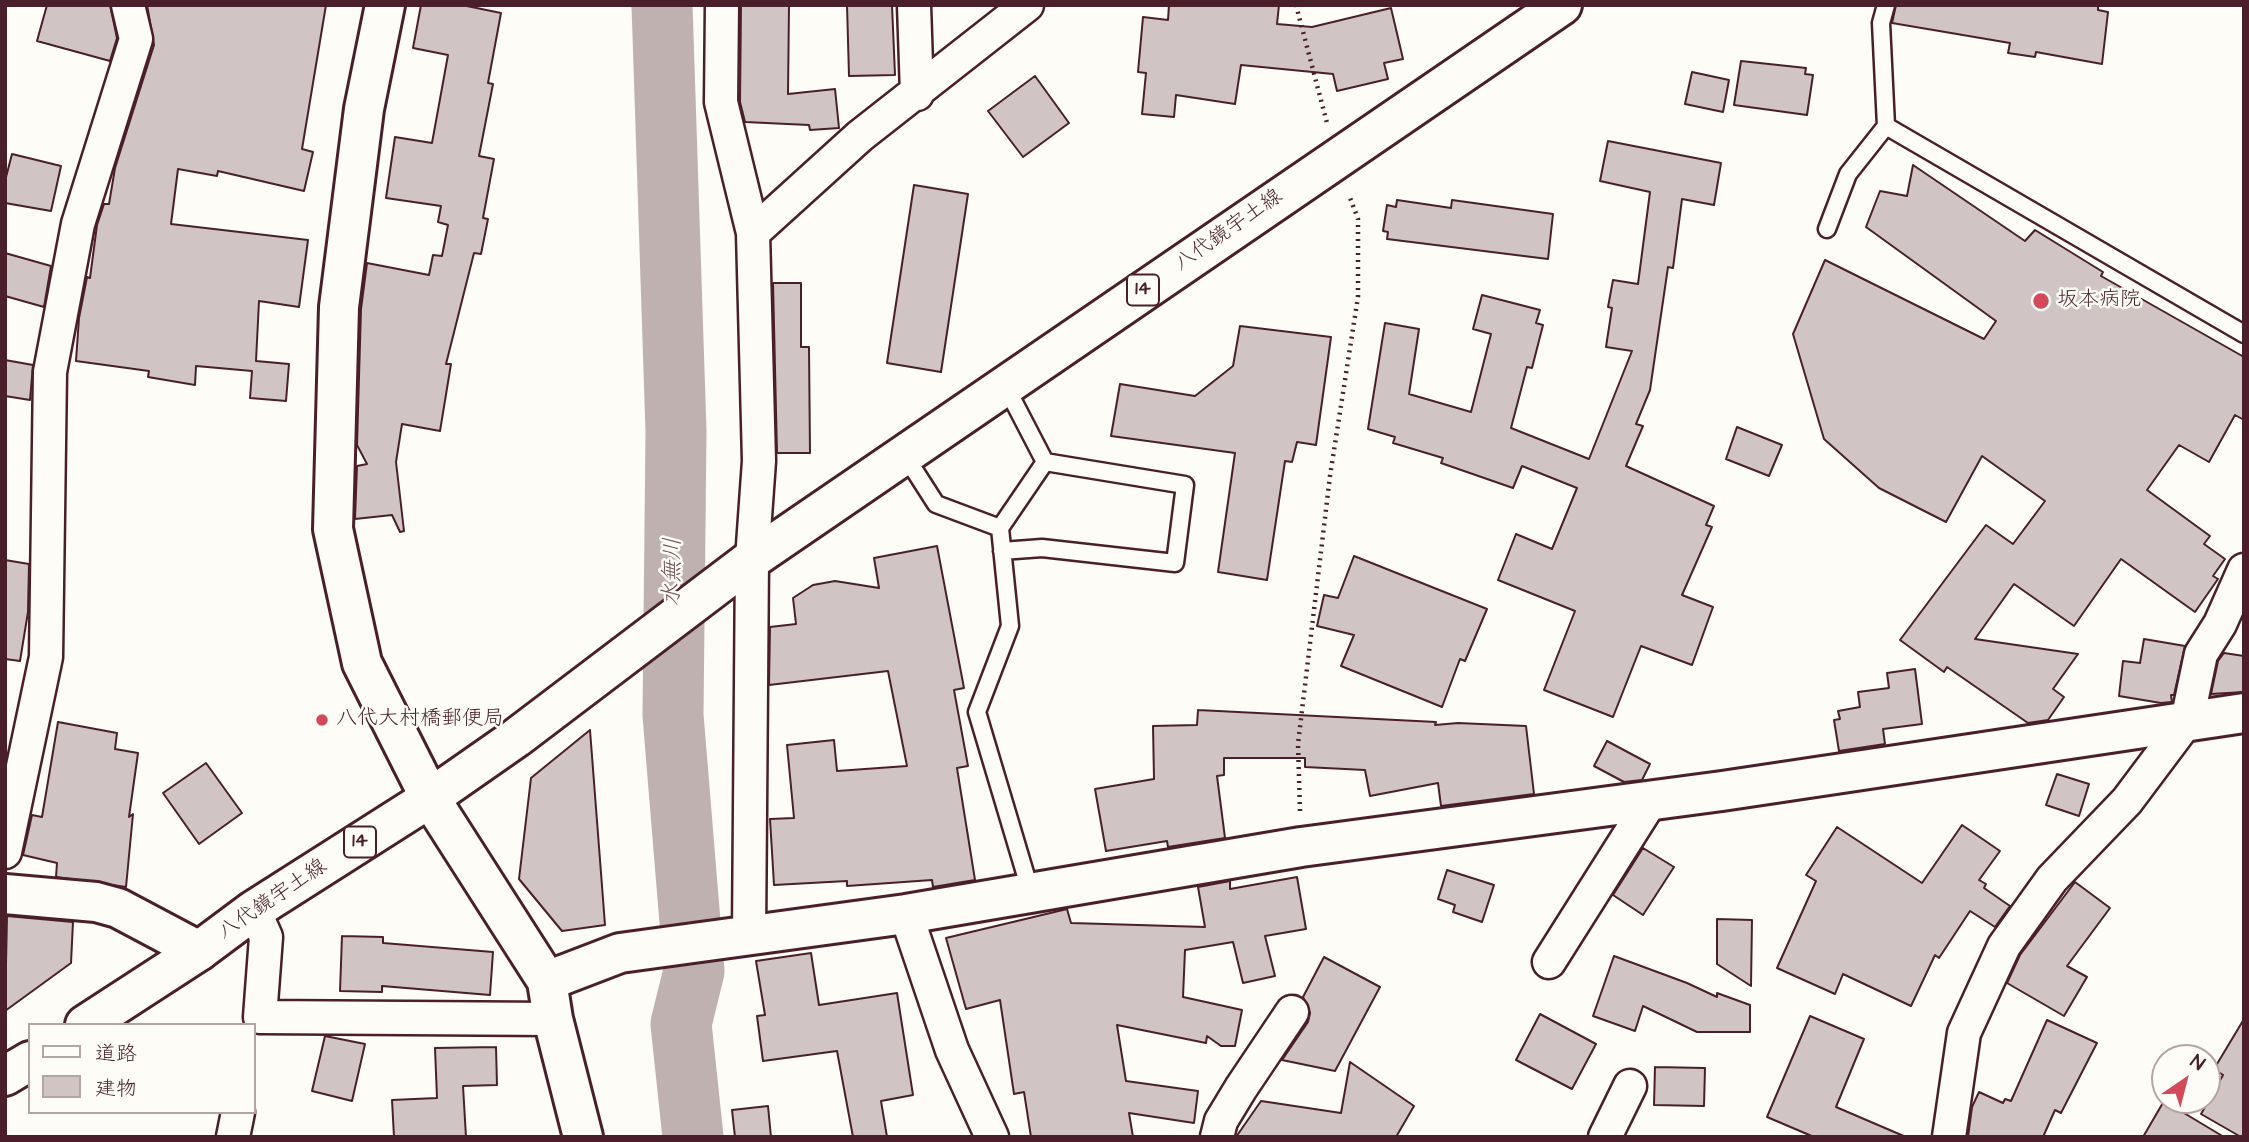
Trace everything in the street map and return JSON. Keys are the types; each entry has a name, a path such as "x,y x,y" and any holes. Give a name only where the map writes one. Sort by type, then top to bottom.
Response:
{"street":[{"path":"5,852 46,657 50,372 78,224 135,39 128,5"},
{"path":"385,5 364,109 339,307 333,529 362,663 430,798 547,981 553,1019 583,1137"},
{"path":"722,5 721,102 753,233 759,461 739,569 738,936"},
{"path":"914,5 917,94"},
{"path":"753,233 860,136 917,94 1027,5"},
{"name":"八代鏡宇土線","path":"88,1023 199,951 254,910 430,798 739,569 1562,5"},
{"path":"1949,1137 1965,1032 2004,946 2052,879 2127,801 2187,721 2201,654 2220,624 2244,570"},
{"path":"547,981 620,953 906,914 1301,847 1652,799 1722,792 2244,713"},
{"path":"1549,962 1652,799"},
{"path":"5,894 96,902 118,908 199,951"},
{"path":"254,910 266,937 257,1030 553,1019"},
{"path":"906,914 952,1050 992,1137"},
{"path":"1217,1137 1221,1121 1292,1012"},
{"path":"5,1076 28,1061"},
{"path":"1605,1137 1630,1086"},
{"path":"233,1137 239,1114"}],"lane":[{"path":"1827,229 1848,174 1885,127 1881,23 1886,5"},
{"path":"1885,127 2244,334"},
{"path":"1005,385 1045,462"},
{"path":"904,454 936,504 1000,528"},
{"path":"1031,893 977,712 1010,625 1000,528 1045,462"},
{"path":"1002,551 1042,548 1175,564 1185,485 1045,462"}],"path":[{"path":"1296,5 1336,158 1358,219 1357,297 1330,476 1298,744 1301,847"}],"building":[{"path":"47,5 110,5 117,38 110,61 37,41"},
{"path":"147,5 326,5 302,149 313,152 304,191 218,171 217,176 178,169 171,224 308,240 299,307 259,301 256,361 289,364 286,401 250,398 252,371 196,366 195,385 148,377 149,371 76,361 79,318 87,277 90,278 97,225 104,204 109,204 115,168 154,45"},
{"path":"421,5 462,5 501,13 488,83 493,84 479,156 494,159 483,218 488,219 481,254 474,253 446,364 451,364 440,431 402,424 396,462 404,531 400,532 392,515 355,519 357,466 367,464 357,445 361,309 367,263 429,275 433,255 442,256 448,225 438,222 441,206 386,198 395,137 432,143 448,55 413,48"},
{"path":"741,5 789,5 788,94 835,89 839,128 810,130 809,125 745,122 740,102"},
{"path":"847,5 892,5 895,75 849,76"},
{"path":"1169,5 1279,5 1277,24 1312,27 1391,8 1403,59 1384,63 1388,79 1337,91 1333,74 1241,65 1235,104 1176,95 1174,117 1142,114 1146,73 1138,72 1143,17 1168,20"},
{"path":"1896,5 2098,5 2098,10 2108,12 2102,64 2036,52 2035,57 2008,53 2010,43 1892,23"},
{"path":"1741,61 1806,68 1805,74 1813,75 1807,115 1734,105"},
{"path":"1692,72 1729,80 1723,112 1685,104"},
{"path":"1035,76 1069,123 1023,157 988,111"},
{"path":"1608,141 1721,163 1714,205 1682,199 1673,268 1668,267 1650,390 1636,424 1643,426 1626,466 1714,506 1706,525 1712,527 1682,595 1713,607 1692,665 1641,646 1613,717 1544,690 1575,611 1498,580 1516,534 1552,549 1577,488 1522,466 1513,488 1441,463 1443,458 1393,443 1395,437 1368,429 1385,323 1419,329 1409,394 1471,412 1491,334 1473,329 1482,295 1540,310 1536,323 1543,325 1532,368 1527,367 1511,428 1589,459 1632,351 1606,347 1612,308 1608,307 1613,280 1638,284 1650,192 1600,181"},
{"path":"12,154 61,166 51,211 5,203 5,181"},
{"path":"1913,165 2025,241 2035,230 2103,272 2101,276 2244,357 2244,420 2235,415 2209,462 2179,445 2147,490 2210,536 2204,544 2225,559 2213,576 2218,579 2195,612 2121,559 2074,626 2014,584 1975,639 2078,654 2053,689 2064,697 2048,720 2028,723 1947,667 1944,672 1900,640 1986,525 2013,544 2045,501 1982,456 1946,522 1879,488 1824,439 1793,334 1825,260 1984,339 1996,321 1866,227 1880,191 1907,196"},
{"path":"914,185 968,194 941,372 887,363"},
{"path":"1397,200 1451,208 1452,200 1553,214 1548,259 1387,239 1388,232 1383,231 1387,205 1396,207"},
{"path":"5,253 51,266 44,307 5,296"},
{"path":"773,283 801,283 801,347 809,347 810,453 777,453"},
{"path":"1240,326 1331,337 1316,445 1297,442 1292,462 1285,461 1267,580 1218,572 1235,453 1111,436 1120,384 1195,396 1233,366"},
{"path":"5,360 33,365 30,400 5,396"},
{"path":"1737,427 1782,445 1769,476 1726,459"},
{"path":"937,546 964,688 954,690 968,766 957,768 975,880 933,887 932,880 847,886 847,881 774,885 770,819 794,818 787,745 834,740 837,771 907,766 888,671 769,685 770,627 796,624 793,598 813,585 835,581 879,588 874,558"},
{"path":"1354,556 1487,609 1465,661 1460,659 1442,707 1341,666 1354,635 1317,626 1324,595 1338,598"},
{"path":"5,560 29,564 28,612 20,661 5,659"},
{"path":"2144,639 2185,646 2174,695 2171,695 2172,702 2161,703 2119,696 2123,661 2140,663"},
{"path":"2224,653 2244,656 2244,692 2211,694 2218,661"},
{"path":"1915,669 1922,724 1883,729 1885,744 1839,751 1834,720 1840,719 1838,711 1860,707 1858,692 1889,688 1887,673"},
{"path":"1198,710 1436,722 1435,725 1458,723 1526,726 1534,794 1441,806 1438,783 1370,796 1365,770 1305,767 1305,758 1224,758 1224,775 1217,776 1225,838 1168,847 1167,841 1106,851 1095,789 1154,779 1153,726 1197,725"},
{"path":"58,722 117,733 115,749 138,753 129,817 133,814 126,887 56,877 57,863 23,855 32,815 42,817"},
{"path":"590,730 605,925 562,931 519,879 531,778"},
{"path":"1607,741 1650,764 1642,780 1624,782 1594,766"},
{"path":"206,763 242,813 199,844 163,793"},
{"path":"2057,774 2089,784 2079,816 2046,805"},
{"path":"1962,825 2000,851 1979,880 1986,884 1984,888 2010,906 1995,927 1970,911 1939,958 1935,955 1911,1006 1843,974 1835,994 1777,968 1816,881 1806,875 1837,827 1922,883"},
{"path":"1643,848 1674,867 1643,915 1613,895"},
{"path":"1447,870 1494,885 1482,922 1453,912 1455,905 1438,899"},
{"path":"1297,877 1306,929 1265,936 1275,976 1243,983 1233,942 1185,950 1183,997 1242,1010 1235,1046 1221,1046 1207,1036 1206,1043 1117,1025 1126,1081 1198,1091 1194,1123 1129,1113 1133,1137 1031,1137 1024,1092 1014,1094 1000,1000 966,1009 946,938 1067,909 1071,923 1205,927 1198,887 1230,881 1230,889"},
{"path":"2075,882 2110,908 2067,966 2087,977 2064,1016 2007,983 2020,955"},
{"path":"7,916 73,922 71,963 5,1011"},
{"path":"1717,919 1752,920 1751,986 1717,964"},
{"path":"342,936 383,937 383,943 493,952 490,995 382,986 382,992 340,991"},
{"path":"811,953 819,1005 897,993 913,1095 881,1101 887,1137 853,1137 837,1051 763,1061 757,1016 765,1015 756,961"},
{"path":"1614,956 1717,997 1717,993 1750,1005 1750,1032 1697,1032 1643,1006 1635,1031 1593,1016"},
{"path":"1324,957 1380,987 1335,1071 1282,1060 1308,1022 1310,1013 1303,997"},
{"path":"1540,1014 1596,1044 1572,1089 1516,1060"},
{"path":"1810,1016 1864,1039 1836,1107 1906,1137 1814,1137 1767,1117"},
{"path":"2244,1019 2244,1137 2201,1114 2221,1114 2221,1057"},
{"path":"2047,1020 2097,1043 2061,1113 2055,1110 2043,1137 1968,1137 1972,1107 1979,1092 2003,1103 2005,1099 2011,1101"},
{"path":"325,1036 365,1044 352,1101 312,1091"},
{"path":"496,1047 497,1085 463,1086 466,1137 394,1137 392,1100 437,1098 435,1048"},
{"path":"1350,1062 1414,1106 1396,1137 1236,1137 1261,1101 1341,1113"},
{"path":"1655,1067 1705,1068 1704,1106 1654,1105"},
{"path":"768,1106 771,1137 735,1137 732,1110"},
{"path":"2156,1114 2186,1114 2224,1137 2143,1137"}],"waterway":[{"name":"水無川","path":"662,5 676,431 673,715 694,971 681,1024 693,1137"}],"place":[{"name":"坂本病院","path":"2041,301"},
{"name":"八代大村橋郵便局","path":"322,720"}]}
